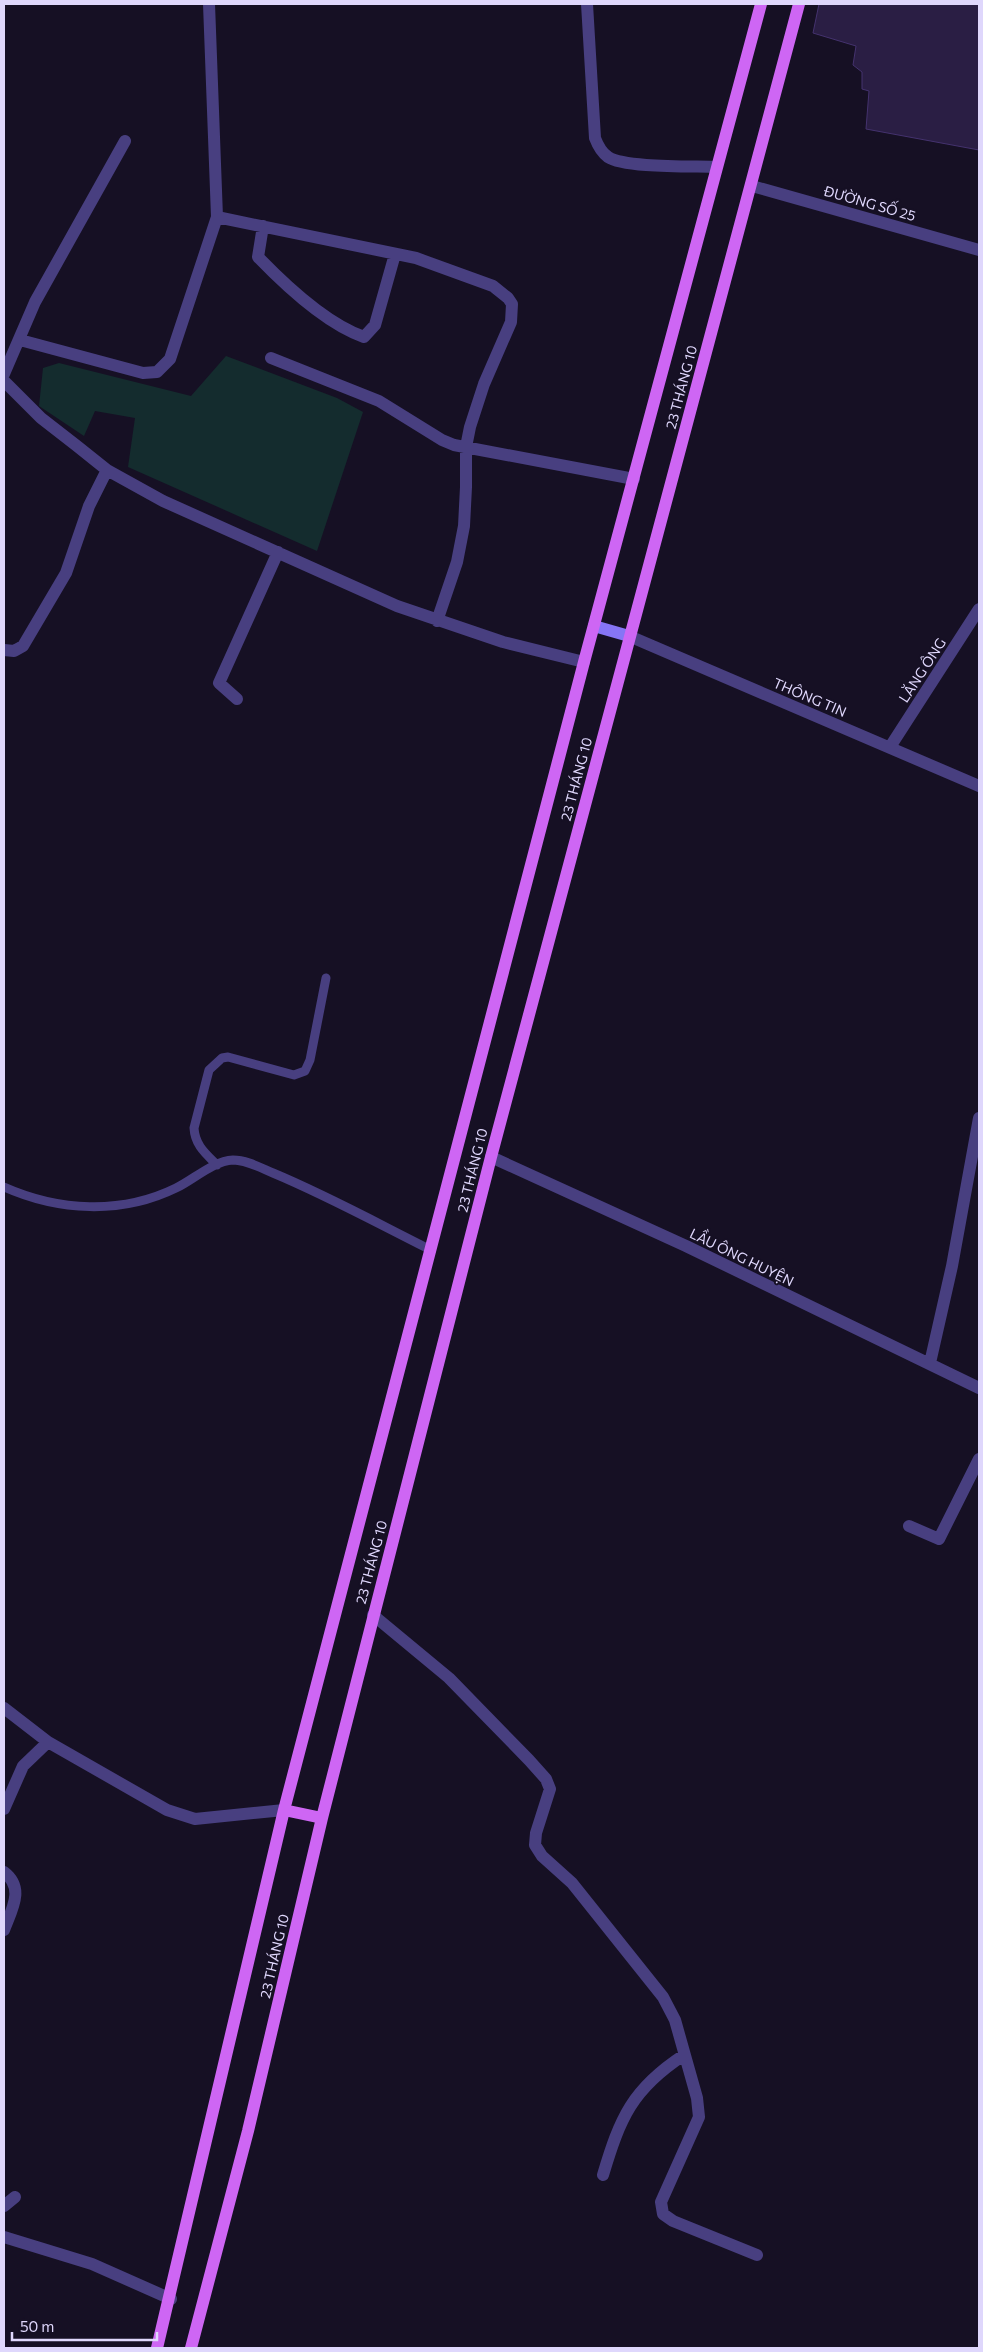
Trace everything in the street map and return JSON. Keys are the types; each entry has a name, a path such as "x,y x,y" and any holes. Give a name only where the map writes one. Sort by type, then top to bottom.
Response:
{"main road":[{"name":"23 THÁNG 10","path":"158,2348 284,1810 429,1249 760,4"},
{"name":"23 THÁNG 10","path":"191,2348 248,2131 322,1818 373,1615 491,1156 629,636 752,186 799,4"},
{"path":"594,626 629,636"},
{"path":"284,1810 322,1818"}],"street":[{"path":"20,340 143,373 150,373 161,369 170,359 217,217 209,4"},
{"path":"587,4 598,147 609,157 626,162 716,167"},
{"path":"4,374 35,302 125,141"},
{"name":"ĐƯỜNG SỐ 25","path":"752,186 979,250"},
{"path":"217,217 416,258 493,286 508,298 512,304 510,322 473,413 466,447 464,526 457,562 437,621"},
{"path":"263,226 258,257 288,288 351,332 364,337 375,325 394,254"},
{"path":"271,358 379,401 442,440 466,447 634,479"},
{"path":"4,380 41,418 107,470 163,501 377,598 437,621 502,642 584,662"},
{"path":"4,650 14,651 23,646 66,572 89,506 107,470"},
{"path":"237,699 219,683 278,552"},
{"name":"LĂNG ÔNG","path":"890,747 978,616"},
{"name":"THÔNG TIN","path":"629,636 979,786"},
{"path":"930,1363 952,1266 979,1118"},
{"name":"LẦU ÔNG HUYỆN","path":"491,1156 930,1363 979,1388"},
{"path":"909,1526 939,1539 979,1459"},
{"path":"373,1615 450,1678 546,1778 550,1789 536,1833 535,1845 542,1856 572,1883 663,1997 673,2014 697,2098 699,2117 661,2202 663,2214 672,2221 757,2255"},
{"path":"4,1708 48,1742 167,1810 181,1816 195,1819 284,1810"},
{"path":"4,1809 23,1766 48,1742"},
{"path":"4,1872 15,1884 17,1893 4,1930"},
{"path":"603,2175 612,2146 631,2104 652,2078 684,2055"},
{"path":"4,2206 15,2197"},
{"path":"4,2237 92,2264 170,2299"}],"lane":[{"path":"217,1165 199,1147 194,1136 194,1128 209,1070 216,1061 228,1057 294,1075 305,1071 310,1060 326,978"},
{"path":"4,1187 32,1198 62,1206 108,1206 160,1195 217,1165 233,1160 253,1164 289,1179 429,1249"}],"green space":[{"path":"226,356 337,398 363,412 317,551 128,467 135,418 95,411 84,436 39,406 43,368 59,363 191,396"}],"building":[{"path":"819,4 979,4 979,150 866,129 869,91 862,89 862,72 853,65 856,46 813,33"}]}
